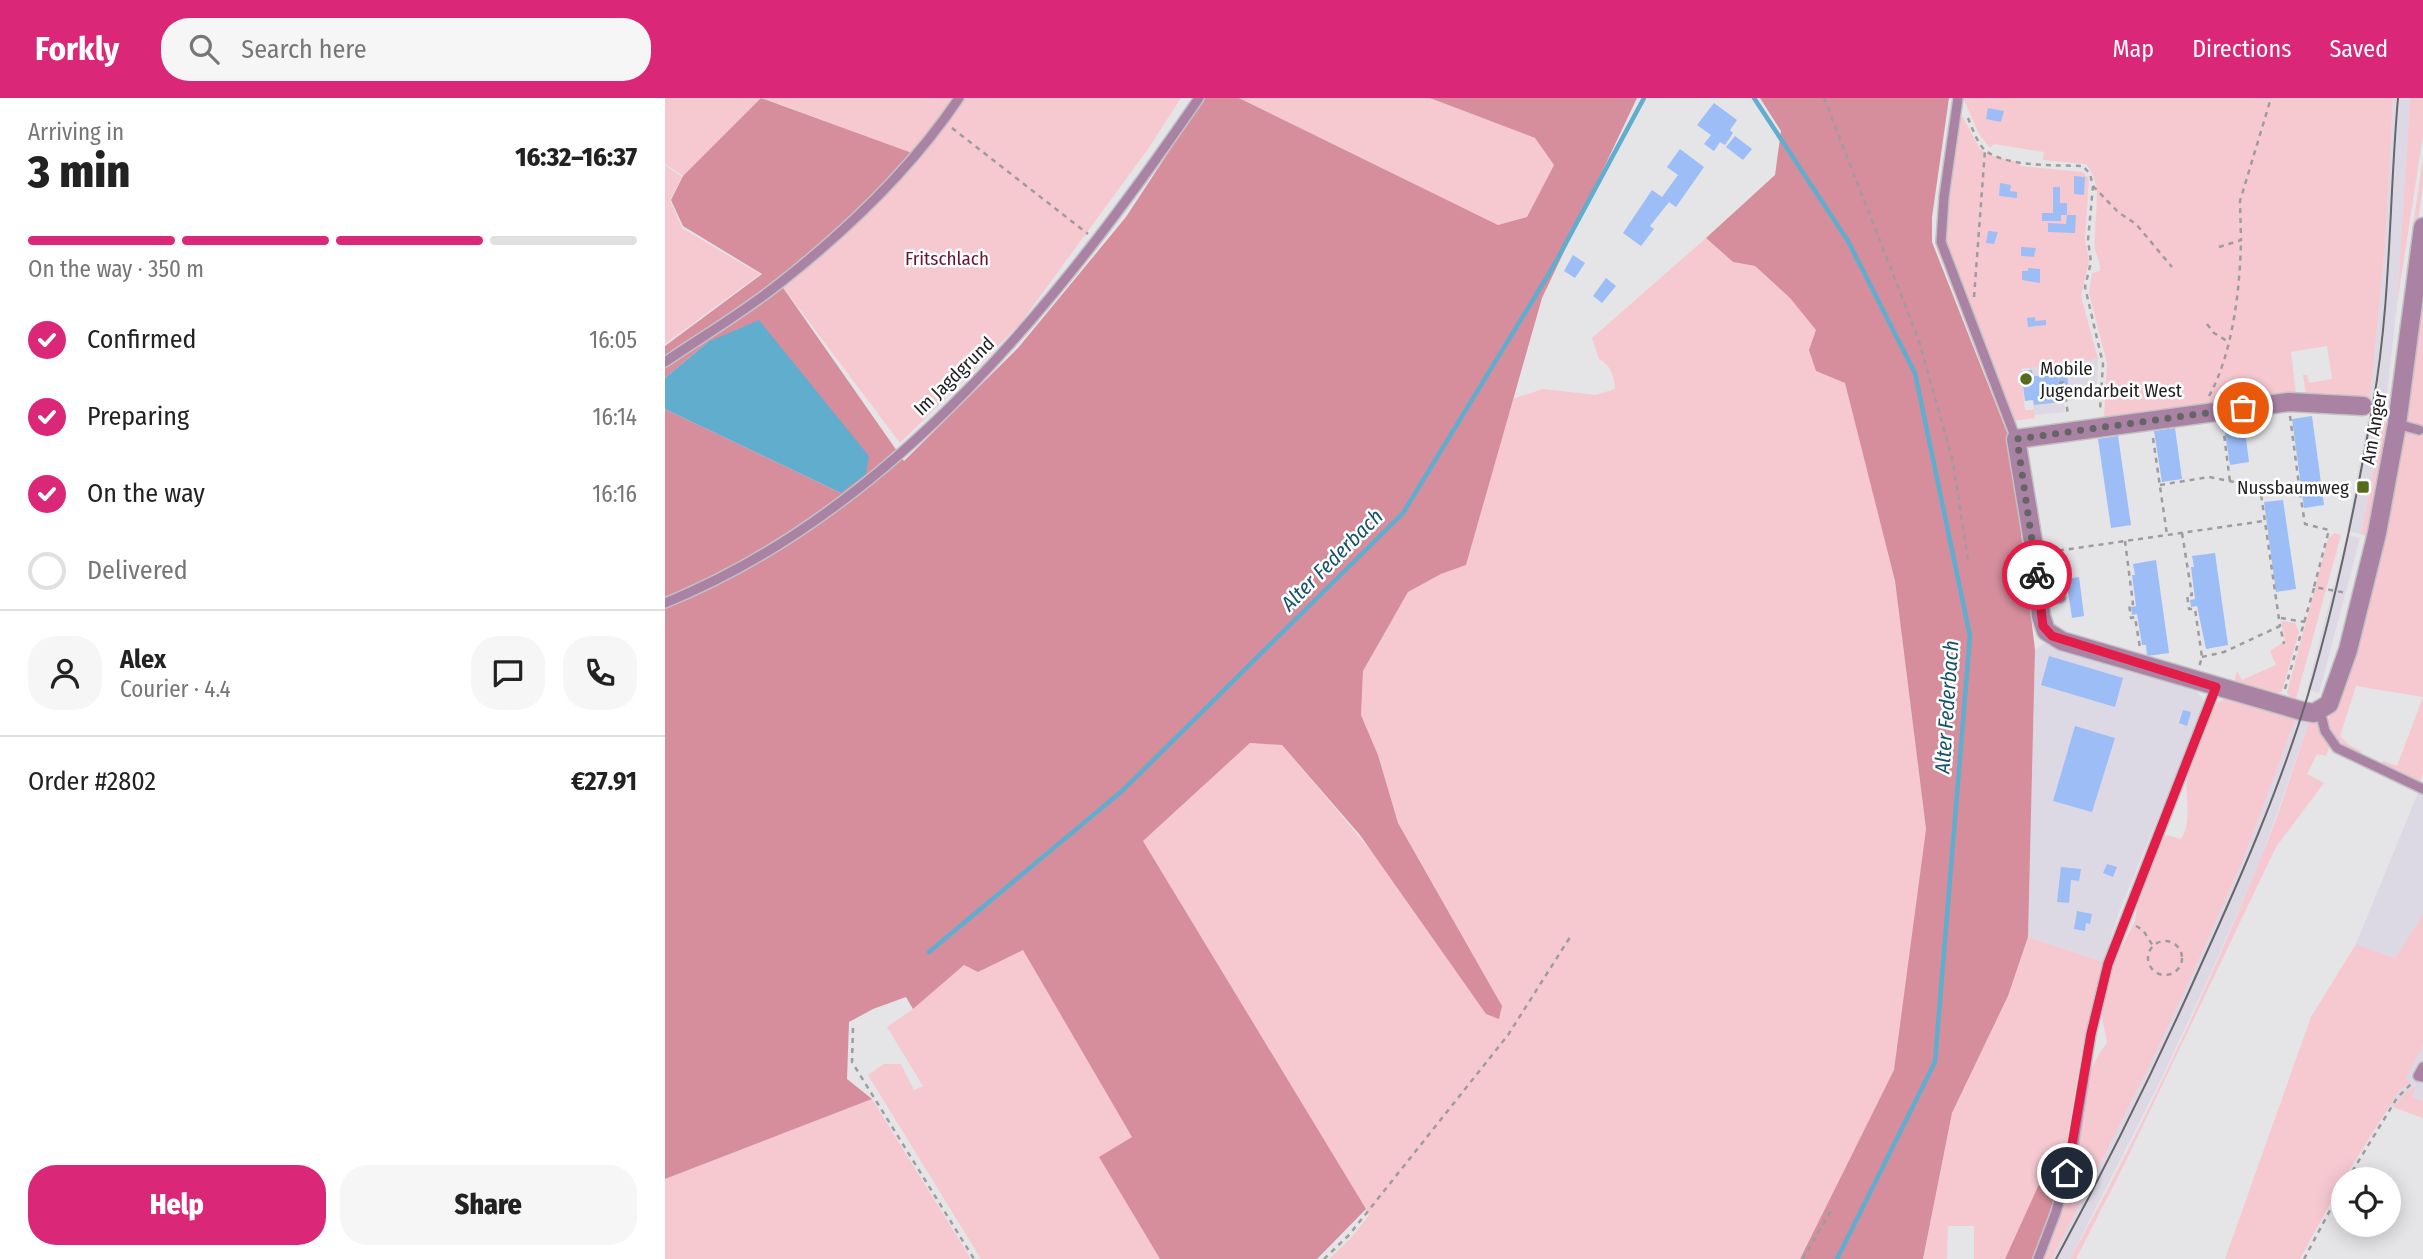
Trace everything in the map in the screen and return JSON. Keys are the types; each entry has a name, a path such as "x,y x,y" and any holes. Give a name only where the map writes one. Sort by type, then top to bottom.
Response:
{"street":[{"name":"Am Anger","path":"2320,711 2333,696 2348,650 2377,533 2397,424 2423,227"},
{"path":"2320,711 2310,713 2280,706 2052,636 2043,626 2017,439 2288,402 2363,406"}],"lane":[{"path":"665,362 780,284 851,221 929,140 959,98"},
{"name":"Im Jagdgrund","path":"665,603 702,588 792,537 894,459 1013,342 1130,198 1199,98"},
{"path":"1958,102 1944,197 1941,242 2017,439"},
{"path":"2397,424 2419,430"},
{"path":"2040,600 2061,598"},
{"path":"2038,1259 2056,1212 2072,1154 2091,1034 2108,964 2216,687"},
{"path":"2320,711 2325,731 2337,748 2423,789"}],"path":[{"path":"1824,98 1918,338 1953,462 1968,561"},
{"path":"2230,482 2212,412 2204,404 2218,380 2240,284 2240,201 2271,98"},
{"path":"1958,102 1985,150 1974,309 1970,318"},
{"path":"943,121 1096,240"},
{"path":"1985,150 1999,157 2032,164 2083,166 2090,174 2093,186 2088,240 2091,262 2085,287 2103,364 2099,428"},
{"path":"2093,186 2118,212 2136,224 2172,267"},
{"path":"2219,247 2241,240"},
{"path":"2207,324 2214,333 2227,341"},
{"path":"2059,383 2064,382 2070,431"},
{"path":"2280,706 2329,530 2305,524 2288,402"},
{"path":"2151,422 2167,535"},
{"path":"2159,485 2209,477 2300,493"},
{"path":"2260,487 2284,644"},
{"path":"2035,554 2265,520"},
{"path":"2182,533 2192,595 2187,595 2189,609 2195,609 2202,657 2224,652 2280,626"},
{"path":"2125,541 2133,604 2129,604 2131,618 2135,617 2141,654 2137,663"},
{"path":"2314,587 2350,593"},
{"path":"2280,617 2305,622"},
{"path":"2124,920 2143,930 2153,946"},
{"path":"1324,1259 1365,1216 1508,1035 1572,934"},
{"path":"2170,942 2180,948 2183,959 2178,970 2163,976 2153,971 2148,956 2153,946 2170,942"},
{"path":"853,1028 852,1062 974,1259"},
{"path":"2355,1167 2397,1098 2422,1073"},
{"path":"1803,1259 1833,1207"},
{"path":"2304,1259 2331,1208"}],"shaded area":[{"path":"761,98 912,153 848,221 779,282 904,461 1018,348 1126,217 1204,98 1239,98 1498,225 1527,217 1554,165 1535,138 1430,98 1637,98 1542,298 1466,565 1441,574 1408,592 1363,671 1361,715 1378,755 1398,823 1502,1006 1499,1019 1486,1014 1360,835 1282,745 1250,743 1143,841 1366,1209 1317,1259 1160,1259 1099,1157 1132,1137 1023,950 978,972 964,965 913,1009 906,997 873,1009 849,1022 847,1079 872,1099 665,1179 665,409 841,493 708,342 665,378 665,346 762,274 683,226 671,200 683,176"},
{"path":"1760,98 1949,98 1932,217 1932,242 2010,440 2035,650 2028,937 2008,996 1952,1113 1923,1259 1800,1259 1894,1070 1926,829 1895,581 1845,383 1816,371 1809,350 1816,330 1790,298 1755,266 1733,262 1706,238 1775,175 1781,131"},
{"path":"2393,98 2410,98 2397,304 2386,403 2370,400 2385,247"},
{"path":"2098,359 2096,397 2064,401 2065,412 2034,415 2029,368"},
{"path":"2368,418 2383,421 2361,534 2347,531"},
{"path":"2347,535 2360,538 2319,693 2307,690"},
{"path":"2045,643 2193,686 2205,703 2119,912 2103,962 2028,937 2035,650"},
{"path":"2296,718 2310,720 2259,864 2209,977 2070,1259 2052,1259 2193,973 2243,860"},
{"path":"2418,793 2423,795 2423,914 2395,958 2356,944"},
{"path":"2423,1004 2423,1118 2390,1106 2399,1091"},
{"path":"2066,1148 2053,1203 2032,1259 2005,1259 2055,1149"}],"green space":[{"path":"665,98 761,98 683,176 665,164"},
{"name":"Fritschlach","path":"763,98 1181,98 1148,149 1019,325 900,443 779,282 911,153"},
{"path":"1239,98 1430,98 1535,138 1554,165 1527,217 1498,225"},
{"path":"1963,98 2393,98 2385,247 2370,400 2306,394 2303,375 2307,375 2309,383 2332,379 2327,346 2291,352 2296,395 2106,419 2107,363 2089,293 2092,273 2100,271 2095,250 2095,180 2086,164 2043,160 2044,152 1994,144 1990,148 1979,134"},
{"path":"2410,98 2423,98 2423,135 2397,304"},
{"path":"1960,112 1980,149 1987,154 2020,163 2020,166 2083,172 2089,179 2085,239 2089,261 2081,296 2098,359 2021,369 2025,410 2034,410 2035,418 2013,421 1997,372 1945,243 1947,196"},
{"path":"2423,158 2423,185 2394,395 2407,267"},
{"path":"665,165 682,177 670,200 682,228 760,274 665,344"},
{"path":"1706,238 1733,262 1755,266 1790,298 1817,330 1816,371 1845,382 1895,581 1926,829 1895,1069 1800,1259 1329,1259 1351,1238 1369,1215 1143,841 1250,743 1282,745 1502,1006 1398,823 1378,755 1361,715 1363,671 1408,592 1441,574 1466,565 1512,399 1543,389 1596,395 1615,389 1611,371 1599,359 1592,338"},
{"path":"2423,282 2423,697 2356,686 2340,736 2361,751 2360,754 2339,741 2327,721 2338,700 2402,430 2419,434 2407,423 2406,417"},
{"path":"2383,421 2388,423 2390,429 2359,583 2355,582 2366,536 2361,534"},
{"path":"2334,533 2341,535 2296,699 2291,698 2287,693 2328,539"},
{"path":"2281,621 2295,623 2299,632 2282,691 2276,694 2233,684 2237,671 2242,680 2276,665 2270,651 2285,641"},
{"path":"2423,697 2423,774 2420,782 2382,764 2383,761 2397,766"},
{"path":"2226,698 2296,718 2243,860 2148,1069 2052,1259 2041,1259 2075,1155 2092,1068 2107,1043 2101,1012 2113,964 2135,921 2139,895 2159,841 2167,835 2181,839 2185,831 2190,766 2211,713 2217,703"},
{"path":"2310,720 2318,724 2330,745 2326,756 2317,754 2307,774 2324,783 2276,847 2125,1163 2076,1259 2070,1259 2146,1114 2215,965 2279,811"},
{"path":"2423,914 2423,1045 2406,1079 2411,1082 2399,1091 2351,1167 2331,1167 2331,1202 2300,1259 2225,1259 2311,1017 2356,944 2395,958"},
{"path":"2028,937 2103,962 2084,1040 2066,1148 2055,1150 2005,1259 1974,1259 1974,1226 1948,1226 1947,1259 1923,1259 1952,1113 2008,996"},
{"path":"1023,949 1132,1137 1100,1158 1160,1259 981,1259 868,1075 884,1064 901,1064 914,1090 923,1086 887,1027 913,1009 964,965 978,972"},
{"path":"2416,1086 2412,1097 2423,1101 2423,1118 2393,1107 2406,1092"},
{"path":"872,1099 971,1259 665,1259 665,1179"}],"water":[{"path":"759,320 869,456 866,474 841,493 665,409 665,378 708,342"}],"building":[{"path":"1714,103 1737,120 1725,145 1720,142 1714,151 1704,144 1711,135 1697,125"},
{"path":"1988,108 2004,111 2001,122 1986,119"},
{"path":"1735,136 1752,149 1743,160 1726,147"},
{"path":"1680,149 1704,167 1676,207 1669,202 1650,226 1654,229 1641,246 1623,233 1652,190 1662,197 1678,175 1667,167"},
{"path":"2074,176 2085,177 2084,195 2074,194"},
{"path":"2000,183 2011,185 2010,191 2017,192 2017,198 1999,196"},
{"path":"2053,187 2060,187 2060,203 2067,203 2067,215 2061,215 2061,221 2042,221 2042,213 2053,213"},
{"path":"2067,215 2076,215 2075,233 2048,232 2048,223 2066,224"},
{"path":"1988,231 1998,232 1994,244 1986,243"},
{"path":"2021,247 2036,248 2034,257 2021,256"},
{"path":"1573,255 1585,263 1575,278 1564,271"},
{"path":"2028,268 2040,269 2040,283 2022,280 2022,271 2028,271"},
{"path":"1606,278 1616,286 1602,303 1593,296"},
{"path":"2035,317 2035,321 2046,320 2046,325 2028,327 2027,318"},
{"path":"2032,370 2033,376 2067,374 2069,391 2060,392 2061,402 2034,405 2033,400 2025,401 2021,371"},
{"path":"2312,416 2324,505 2304,508 2292,419"},
{"path":"2244,423 2249,462 2230,465 2224,426"},
{"path":"2175,428 2182,479 2162,482 2154,431"},
{"path":"2118,436 2131,525 2111,528 2098,439"},
{"path":"2283,500 2296,589 2276,592 2264,502"},
{"path":"2215,553 2228,645 2206,649 2197,606 2191,607 2190,600 2195,599 2192,556"},
{"path":"2156,560 2169,653 2147,656 2146,645 2142,645 2137,614 2132,615 2131,607 2136,606 2133,564"},
{"path":"2079,577 2084,616 2072,618 2066,579"},
{"path":"2049,656 2123,678 2115,707 2041,685"},
{"path":"2183,710 2191,712 2187,726 2179,723"},
{"path":"2075,726 2115,738 2092,812 2053,801"},
{"path":"2107,864 2117,867 2113,877 2103,873"},
{"path":"2061,867 2081,869 2079,881 2071,880 2069,903 2057,902"},
{"path":"2077,911 2092,914 2090,924 2086,923 2085,931 2074,929"}],"waterway":[{"name":"Alter Federbach","path":"929,952 1122,791 1403,513 1553,267 1644,98"},
{"name":"Alter Federbach","path":"1754,98 1848,241 1915,373 1970,636 1935,1062 1837,1259"}],"tram line":[{"path":"2056,1259 2131,1114 2215,934 2271,800 2307,698 2345,552 2379,366 2398,98"}],"way so far":[{"path":"2037,575 2017,439 2243,408"}],"place":[{"name":"Mobile Jugendarbeit West","path":"2026,379"},
{"name":"Nussbaumweg","path":"2363,487"}],"route":[{"path":"2037,575 2043,626 2052,636 2216,687 2108,964 2091,1034 2067,1173"}]}
